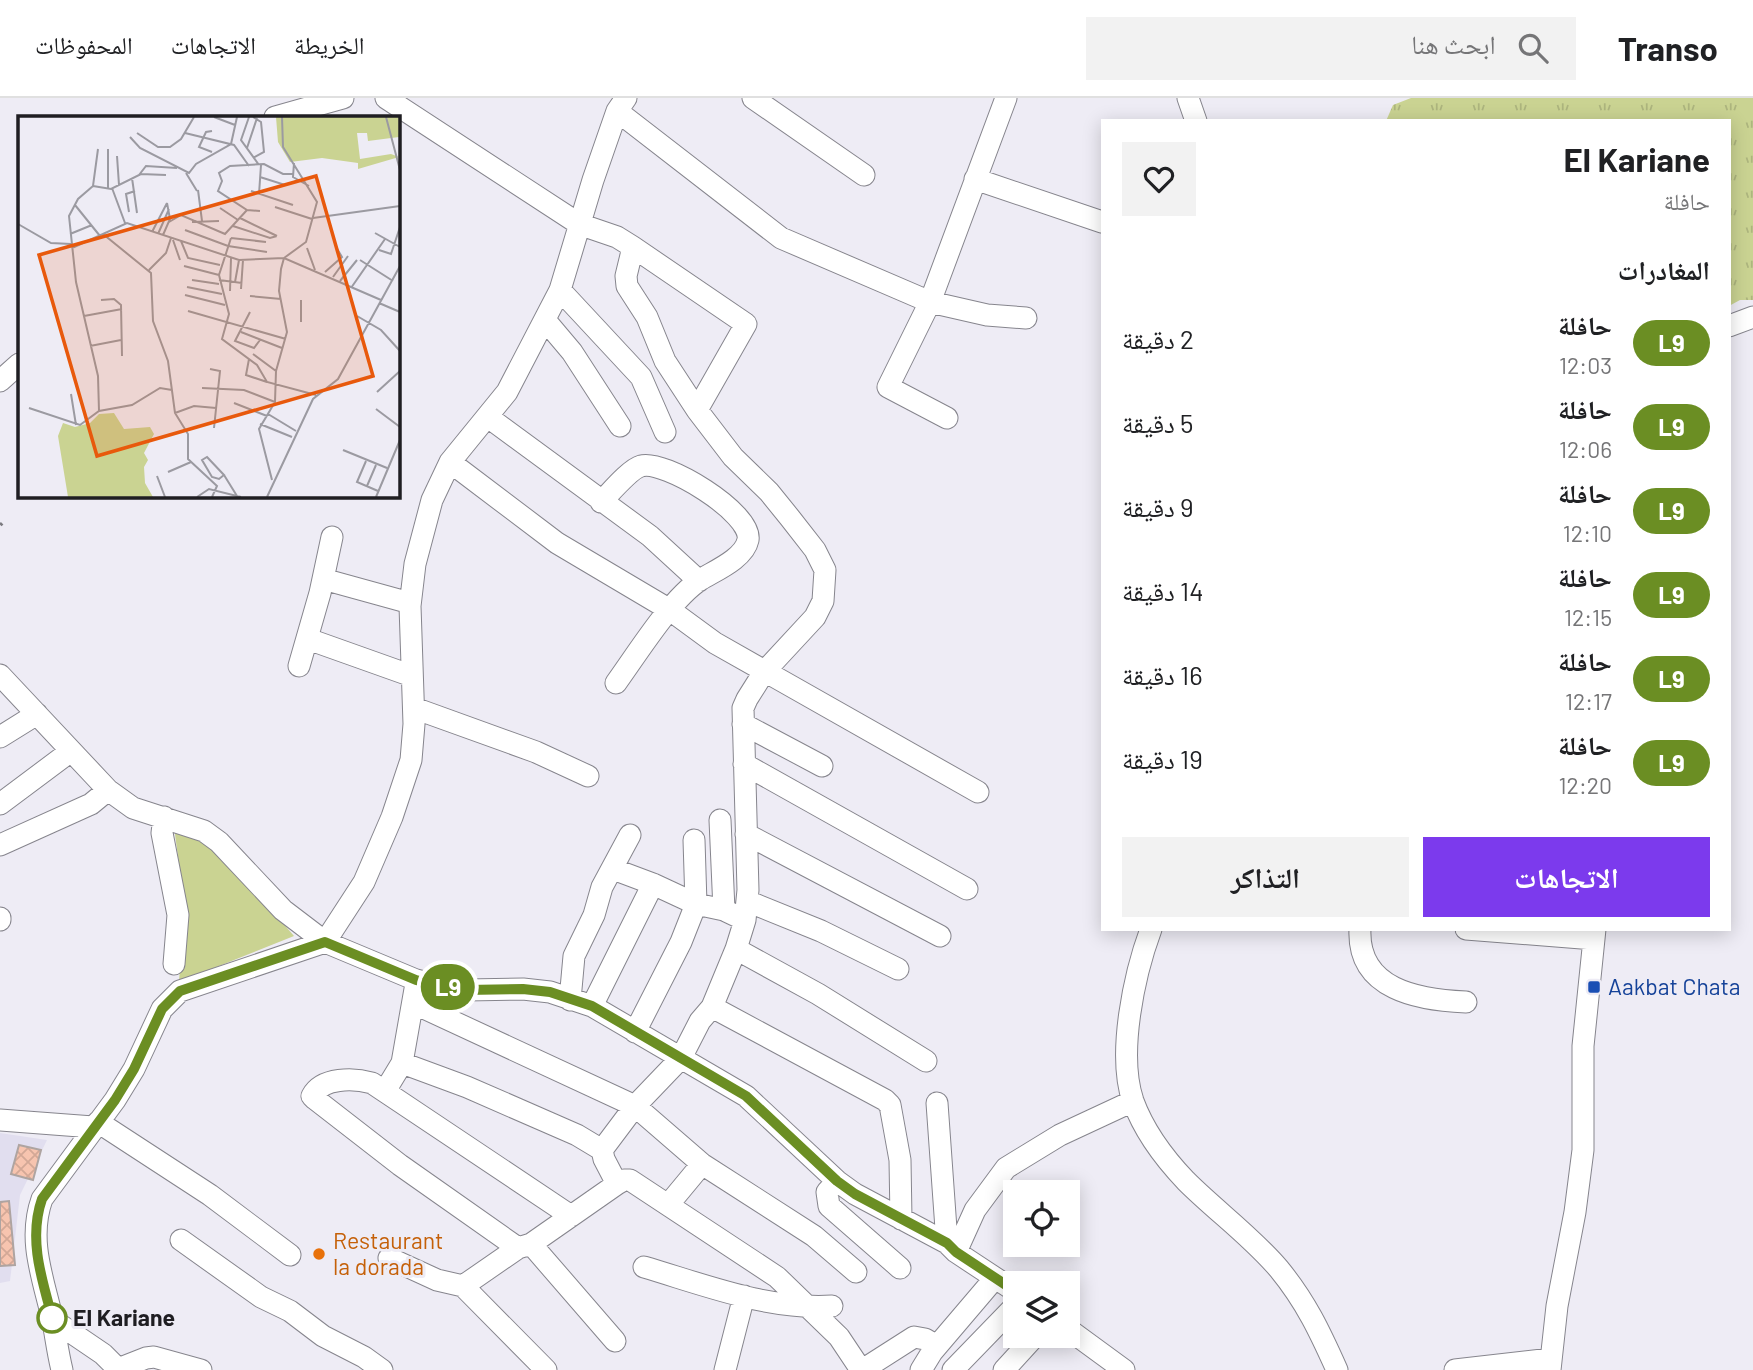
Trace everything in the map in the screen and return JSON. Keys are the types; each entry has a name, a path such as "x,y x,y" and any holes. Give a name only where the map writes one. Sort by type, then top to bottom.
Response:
{"street":[{"path":"279,116 343,98"},
{"path":"386,98 579,223 617,237 633,247 746,324 697,410"},
{"path":"753,98 864,176"},
{"path":"947,418 888,387 930,302 1006,98"},
{"path":"1188,98 1195,119"},
{"path":"62,1370 53,1320 38,1268 36,1217 42,1199 115,1100 134,1069 162,1009 180,991 325,942 364,882 392,817 411,760 414,708 410,603 415,564 432,500 450,462 507,391 560,290 579,223 621,104 781,237 930,302 987,315 1026,318"},
{"path":"975,179 1101,222"},
{"path":"602,1150 635,1106 681,1058 700,1021 712,1007 736,949 746,910 743,708 764,672 815,617 823,601 825,570 815,550 790,518 769,492 733,457 697,410 666,361 647,317 627,286 626,276 633,247"},
{"path":"560,290 641,377 665,432"},
{"path":"1731,325 1753,317"},
{"path":"545,320 572,352 620,426"},
{"path":"0,381 18,364"},
{"path":"488,417 650,536 699,581"},
{"path":"450,462 558,543 670,610 715,643 978,792"},
{"path":"601,502 638,466 654,465 710,493 745,523 749,538 745,548 722,569 699,581 670,610 616,683"},
{"path":"299,666 332,537"},
{"path":"323,579 410,603"},
{"path":"307,639 412,676"},
{"path":"0,675 108,790 133,808 204,831 219,842 284,910 325,942 416,980 466,990 523,989 550,992 592,1006 746,1096 837,1181 951,1247 1003,1283"},
{"path":"414,708 536,752 588,776"},
{"path":"0,737 37,714"},
{"path":"743,724 822,766"},
{"path":"0,804 71,751"},
{"path":"744,764 967,889"},
{"path":"0,845 91,804 108,790"},
{"path":"164,817 162,833 178,915 174,964"},
{"path":"720,820 724,910"},
{"path":"746,834 940,936"},
{"path":"570,1000 575,956 594,915 602,887 630,835"},
{"path":"635,1032 681,942 696,904 694,840"},
{"path":"613,869 696,904 724,910 746,910 821,931 898,969"},
{"path":"592,1006 653,884"},
{"path":"1150,931 1140,959 1126,1043 1133,1101 1157,1146 1186,1181 1237,1225 1310,1311 1337,1370"},
{"path":"1360,931 1359,941 1365,960 1376,974 1391,986 1408,995 1438,1001 1466,1002"},
{"path":"1455,1370 1551,1365 1557,1306 1575,1212 1583,1150 1583,1046 1594,934 1517,931"},
{"path":"736,949 818,994 926,1061"},
{"path":"384,1091 402,1063 416,980"},
{"path":"412,1003 635,1106 702,1164 814,1236 856,1272"},
{"path":"712,1007 890,1105 900,1160 901,1219"},
{"path":"402,1063 467,1087 577,1135 602,1150 617,1184"},
{"path":"571,1216 372,1083 352,1080 326,1083 313,1092 312,1096 400,1165 525,1246 615,1341"},
{"path":"951,1247 1006,1168 1060,1135 1133,1101"},
{"path":"937,1103 951,1247"},
{"path":"0,1120 95,1124 210,1195 290,1255"},
{"path":"668,1205 702,1164"},
{"path":"463,1286 617,1184 630,1180 777,1277 839,1337 857,1364 867,1367 914,1337 925,1339 937,1346"},
{"path":"837,1181 827,1192 829,1206 900,1268"},
{"path":"181,1240 261,1297 290,1311 361,1364 382,1370"},
{"path":"389,1258 437,1280 463,1286 547,1370"},
{"path":"644,1267 744,1296 807,1307 832,1306"},
{"path":"921,1370 937,1346 995,1278"},
{"path":"725,1370 744,1296"},
{"path":"953,1370 1003,1318"},
{"path":"53,1320 103,1354 119,1369 154,1357 201,1370"},
{"path":"1080,1338 1124,1370"},
{"path":"1004,1370 1024,1348"}],"path":[{"path":"0,523 4,527"}],"shaded area":[{"path":"0,1133 47,1140 20,1195 10,1281 0,1283"}],"green space":[{"path":"1411,98 1753,98 1753,300 1740,300 1731,305 1731,119 1387,119 1393,105"},
{"path":"174,827 216,846 294,936 179,982 184,901"}],"building":[{"path":"19,1145 41,1150 33,1180 11,1174"},
{"path":"9,1201 15,1265 0,1266 0,1202"}],"bus line":[{"name":"L9","path":"53,1320 38,1268 36,1217 42,1199 115,1100 134,1069 162,1009 180,991 325,942 416,980 439,986 466,990 523,989 550,992 592,1006 746,1096 837,1181 855,1194 947,1243 1003,1283"}],"place":[{"name":"Aakbat Chata","path":"1594,987"},
{"name":"Restaurant la dorada","path":"319,1254"},
{"name":"El Kariane","path":"52,1318"}]}
